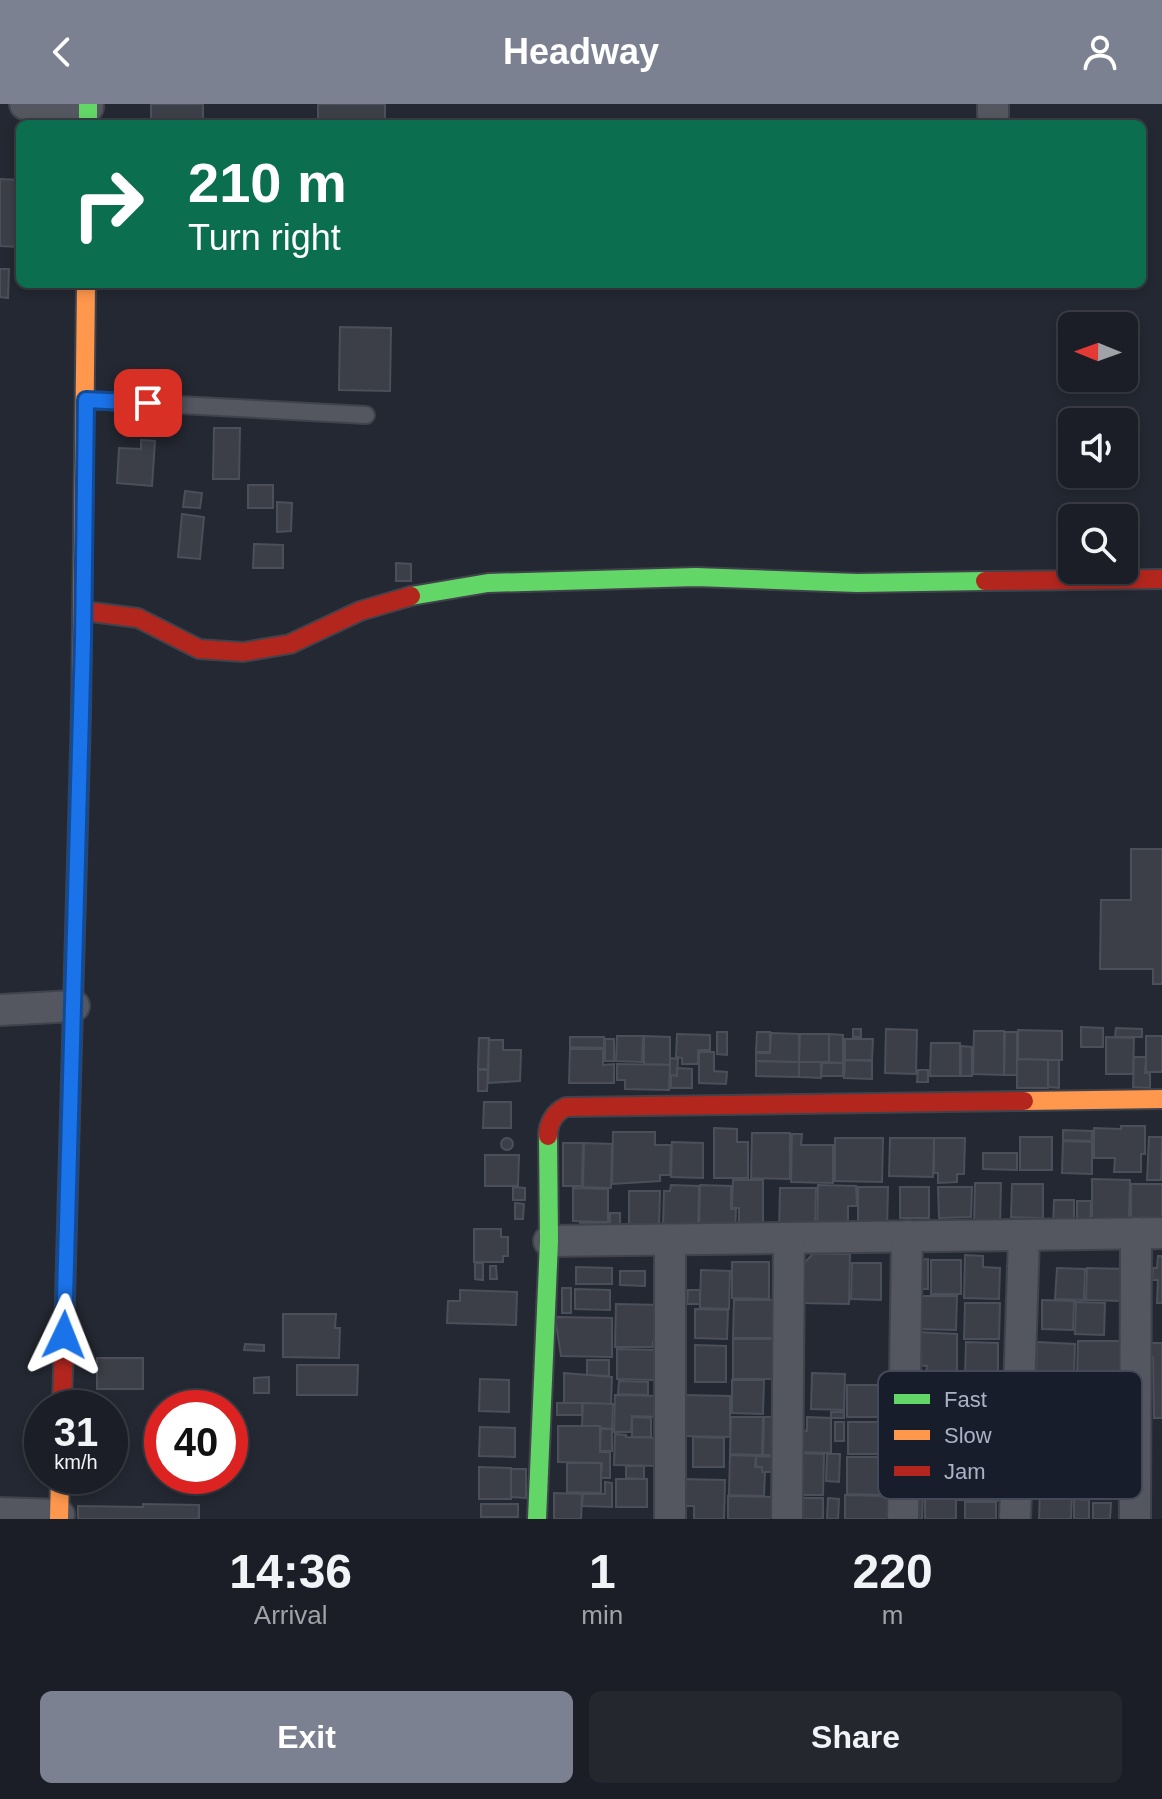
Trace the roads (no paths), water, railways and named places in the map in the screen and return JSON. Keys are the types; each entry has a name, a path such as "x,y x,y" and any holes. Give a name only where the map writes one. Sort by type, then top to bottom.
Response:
{"street":[{"path":"25,104 88,112"},
{"path":"63,1390 84,611 86,288"},
{"path":"84,611 138,618 199,649 243,652 290,644 360,611 424,592 488,583 696,577 857,583 1162,579"},
{"path":"0,1010 74,1006"},
{"path":"537,1519 549,1241 548,1129 557,1111 566,1107 1162,1099"},
{"path":"549,1241 1149,1233 1142,1376"},
{"path":"1020,1371 1024,1235"},
{"path":"905,1371 907,1236"},
{"path":"787,1519 789,1238"},
{"path":"670,1240 670,1519"},
{"path":"0,1513 59,1517 60,1494"},
{"path":"903,1499 903,1519"},
{"path":"1015,1519 1016,1499"},
{"path":"1135,1519 1136,1499"}],"lane":[{"path":"86,400 366,415"}]}
